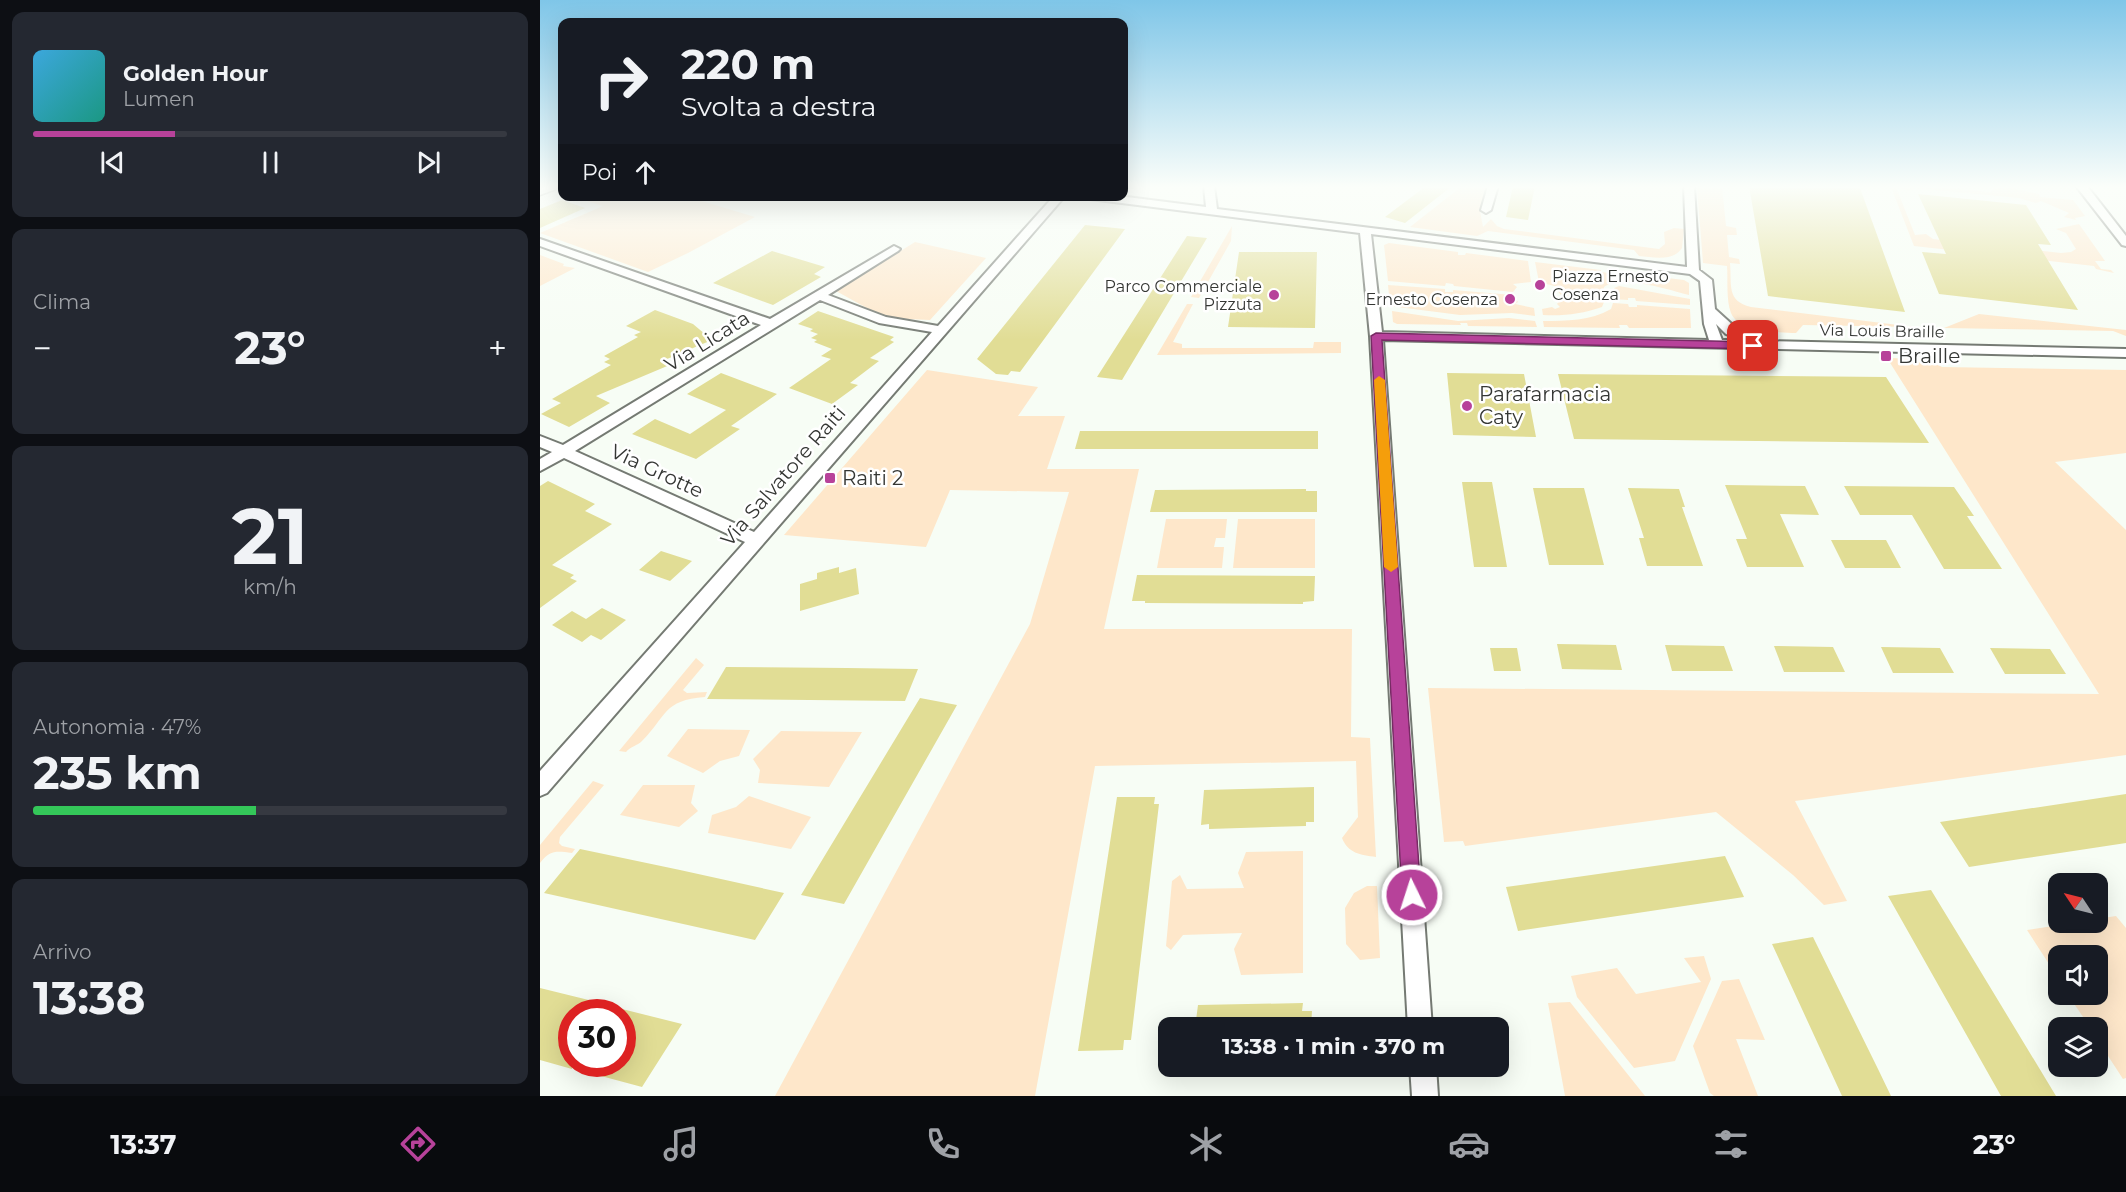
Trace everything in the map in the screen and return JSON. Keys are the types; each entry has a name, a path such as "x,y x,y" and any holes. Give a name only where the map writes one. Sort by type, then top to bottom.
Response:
{"street":[{"name":"Via Salvatore Raiti","path":"540,786 1024,237"},
{"path":"1366,237 1376,336 1419,1017"},
{"path":"1423,237 1693,266"},
{"path":"1692,237 1693,266 1706,280 1710,324 1717,345"},
{"path":"540,242 771,324"},
{"name":"Via Licata","path":"540,466 894,249"},
{"path":"818,295 883,320 942,330"},
{"path":"1709,310 1731,331 1771,346"},
{"name":"Via Louis Braille","path":"1376,336 1717,345 2046,350"},
{"path":"2046,350 2126,348"},
{"path":"2046,350 2126,353"},
{"name":"Via Grotte","path":"540,441 757,540"},
{"path":"1424,1077 1425,1096"}],"shaded area":[{"path":"551,237 718,237 648,272"},
{"path":"1226,237 1231,237 1199,298 1191,297"},
{"path":"1535,237 1567,237 1659,249 1665,244 1664,237 1683,237 1682,248 1668,257 1639,256 1634,250"},
{"path":"1701,237 1727,237 1729,257 1739,259 1740,264 1730,263 1732,291 1737,301 1743,304 1751,307 1915,327 1803,325 1796,333 1770,332 1751,328 1735,320 1731,313 1728,302 1727,266 1703,263"},
{"path":"1911,237 1930,237 2061,253 2076,249 2069,237 2088,237 2105,261 2095,261 2101,269 2111,270 2114,273 2096,269 2094,266 1914,246"},
{"path":"915,242 986,258 930,320 885,318 836,291"},
{"path":"1389,243 1458,252 1458,255 1466,253 1528,261 1531,282 1513,284 1517,287 1513,292 1454,286 1446,283 1445,286 1388,281 1384,245"},
{"path":"540,255 564,264 563,266 575,268 540,286"},
{"path":"1535,262 1609,273 1610,271 1684,280 1689,283 1689,295 1645,284 1622,282 1604,287 1603,298 1561,295 1556,289 1558,287 1539,282"},
{"path":"1388,285 1445,289 1445,292 1453,292 1453,290 1513,295 1518,302 1515,304 1534,308 1535,316 1512,313 1460,315 1390,306"},
{"path":"1619,286 1690,299 1690,305 1636,301 1635,298 1613,299 1614,288"},
{"path":"1561,299 1604,302 1602,307 1587,311 1566,315 1543,315 1542,309 1560,307 1557,304"},
{"path":"1613,303 1628,304 1629,307 1637,307 1637,305 1690,309 1691,328 1629,328 1627,325 1619,325 1620,328 1544,327 1543,321 1595,316 1611,309"},
{"path":"1187,304 1193,304 1173,342 1182,344 1182,348 1313,348 1314,342 1341,342 1341,353 1157,355"},
{"path":"1392,311 1458,321 1509,318 1535,321 1537,327 1468,326 1467,323 1460,323 1461,325 1397,324 1393,322"},
{"path":"1979,314 2126,330 2126,336 2113,331 1944,328"},
{"path":"1887,358 1927,359 1942,367 2126,370 2126,453 2055,462 2126,530 2126,755 1795,801 1847,901 1824,905 1793,875 1716,812 1465,846 1463,841 1444,842 1428,688 2099,694"},
{"path":"927,370 1038,387 1018,416 1065,416 1047,469 1139,469 1104,629 1352,629 1351,737 1370,738 1376,857 1351,850 1342,838 1358,817 1356,761 1095,766 1035,1096 775,1096 1030,624 1069,492 950,490 926,547 784,535"},
{"path":"1166,519 1227,519 1225,538 1216,538 1214,547 1224,547 1222,568 1157,568"},
{"path":"1238,519 1315,519 1315,568 1233,568"},
{"path":"696,658 704,665 683,690 687,693 707,692 705,697 691,699 673,706 640,743 626,752 619,751"},
{"path":"688,729 750,730 739,756 720,761 703,773 667,756"},
{"path":"781,731 862,732 829,787 758,783 760,770 753,759"},
{"path":"593,781 604,785 560,837 559,843 562,846 575,849 572,853 550,854 540,863 540,845"},
{"path":"643,785 695,785 691,803 698,811 679,827 620,815"},
{"path":"749,796 811,817 791,849 708,833 712,815 736,807"},
{"path":"1303,851 1303,973 1241,975 1234,949 1242,933 1183,935 1171,950 1166,946 1172,881 1180,875 1187,889 1244,888 1238,873 1246,852"},
{"path":"1367,886 1377,886 1380,958 1360,960 1346,944 1345,908 1354,893"},
{"path":"2116,916 2126,928 2126,1078 2123,1079 2108,1056 2108,1017 2083,1017 2075,1005 2108,1005 2108,945 2048,945 2048,963 2027,930 2048,927 2048,933 2108,933 2108,917"},
{"path":"1704,956 1711,979 1675,1061 1634,1068 1577,997 1571,976 1617,968 1636,994 1701,982 1684,958"},
{"path":"1739,979 1765,1040 1736,1039 1758,1096 1714,1096 1710,1093 1693,1046 1722,981"},
{"path":"1570,1002 1645,1096 1565,1096 1548,1003"}],"building":[{"path":"1075,237 1119,237 1020,372 1011,371 1008,375 996,374 977,359"},
{"path":"1186,237 1207,238 1122,380 1097,377"},
{"path":"1758,237 1878,237 1905,312 1768,296"},
{"path":"1938,237 2046,237 2051,245 2038,244 2078,310 1939,294 1922,252 1946,254"},
{"path":"772,251 825,267 814,274 821,277 773,305 713,283"},
{"path":"1239,252 1317,252 1315,328 1228,327"},
{"path":"655,310 693,324 712,340 667,359 672,364 596,396 610,403 569,427 541,414 561,403 552,399 611,365 604,362 610,359 604,356 638,337 634,335 641,332 626,326"},
{"path":"818,311 894,337 890,340 894,342 870,358 879,361 850,383 858,385 832,404 789,388 831,359 821,356 832,349 814,342 817,340 811,338 818,334 810,331 813,329 798,324"},
{"path":"721,373 777,394 731,426 740,429 696,459 632,434 655,419 690,434 726,410 687,394"},
{"path":"1447,373 1524,374 1536,437 1453,435"},
{"path":"1558,374 1886,377 1929,443 1574,439"},
{"path":"1080,431 1318,431 1318,449 1075,449"},
{"path":"548,481 595,504 585,511 612,524 552,565 574,575 570,578 577,581 540,608 540,486"},
{"path":"1462,482 1492,482 1507,567 1474,567"},
{"path":"1725,485 1805,486 1819,515 1780,514 1804,567 1747,567 1736,539 1747,539"},
{"path":"1844,486 1954,487 1974,516 1967,516 2002,569 1944,569 1912,515 1860,515"},
{"path":"1533,488 1584,488 1604,565 1549,565"},
{"path":"1628,488 1679,489 1685,507 1682,507 1703,566 1647,566 1639,538 1644,538"},
{"path":"1306,489 1306,491 1317,491 1317,512 1150,512 1155,490"},
{"path":"1831,540 1886,540 1901,568 1845,568"},
{"path":"661,551 692,561 670,581 639,570"},
{"path":"839,567 839,573 856,568 859,594 800,611 800,584 817,579 817,573"},
{"path":"1137,575 1315,576 1314,601 1303,602 1303,604 1145,603 1145,601 1132,601"},
{"path":"602,608 626,620 601,640 591,635 582,642 552,625 572,611 586,619"},
{"path":"1557,644 1616,645 1622,670 1562,669"},
{"path":"1665,645 1724,646 1733,671 1672,671"},
{"path":"1774,646 1833,647 1845,672 1784,672"},
{"path":"1881,647 1940,648 1954,673 1893,673"},
{"path":"1490,648 1517,648 1521,671 1494,671"},
{"path":"1990,648 2050,649 2066,674 2005,674"},
{"path":"726,667 918,669 905,701 707,699"},
{"path":"920,698 957,705 844,904 801,895"},
{"path":"1314,787 1314,822 1306,822 1306,826 1209,829 1209,824 1201,825 1204,790"},
{"path":"2126,794 2126,843 1969,867 1940,822"},
{"path":"1117,797 1155,797 1154,804 1159,804 1131,1040 1124,1040 1123,1050 1078,1051"},
{"path":"580,849 784,893 755,940 544,893"},
{"path":"1725,856 1744,897 1518,931 1506,887"},
{"path":"1931,890 2056,1096 2001,1096 1888,896"},
{"path":"1813,937 1891,1096 1842,1096 1772,944"},
{"path":"540,988 585,999 558,999 558,1065 540,1060"},
{"path":"1303,1003 1302,1011 1312,1011 1312,1017 1196,1017 1198,1005"},
{"path":"636,1012 682,1024 642,1087 605,1077 636,1077"}],"slow traffic":[{"path":"1379,380 1391,567"}],"place":[{"name":"Piazza Ernesto Cosenza","path":"1540,285"},
{"name":"Parco Commerciale Pizzuta","path":"1274,295"},
{"name":"Ernesto Cosenza","path":"1510,299"},
{"name":"Braille","path":"1886,356"},
{"name":"Parafarmacia Caty","path":"1467,406"},
{"name":"Raiti 2","path":"830,478"}],"route":[{"path":"1412,895 1376,336 1753,346"}]}
